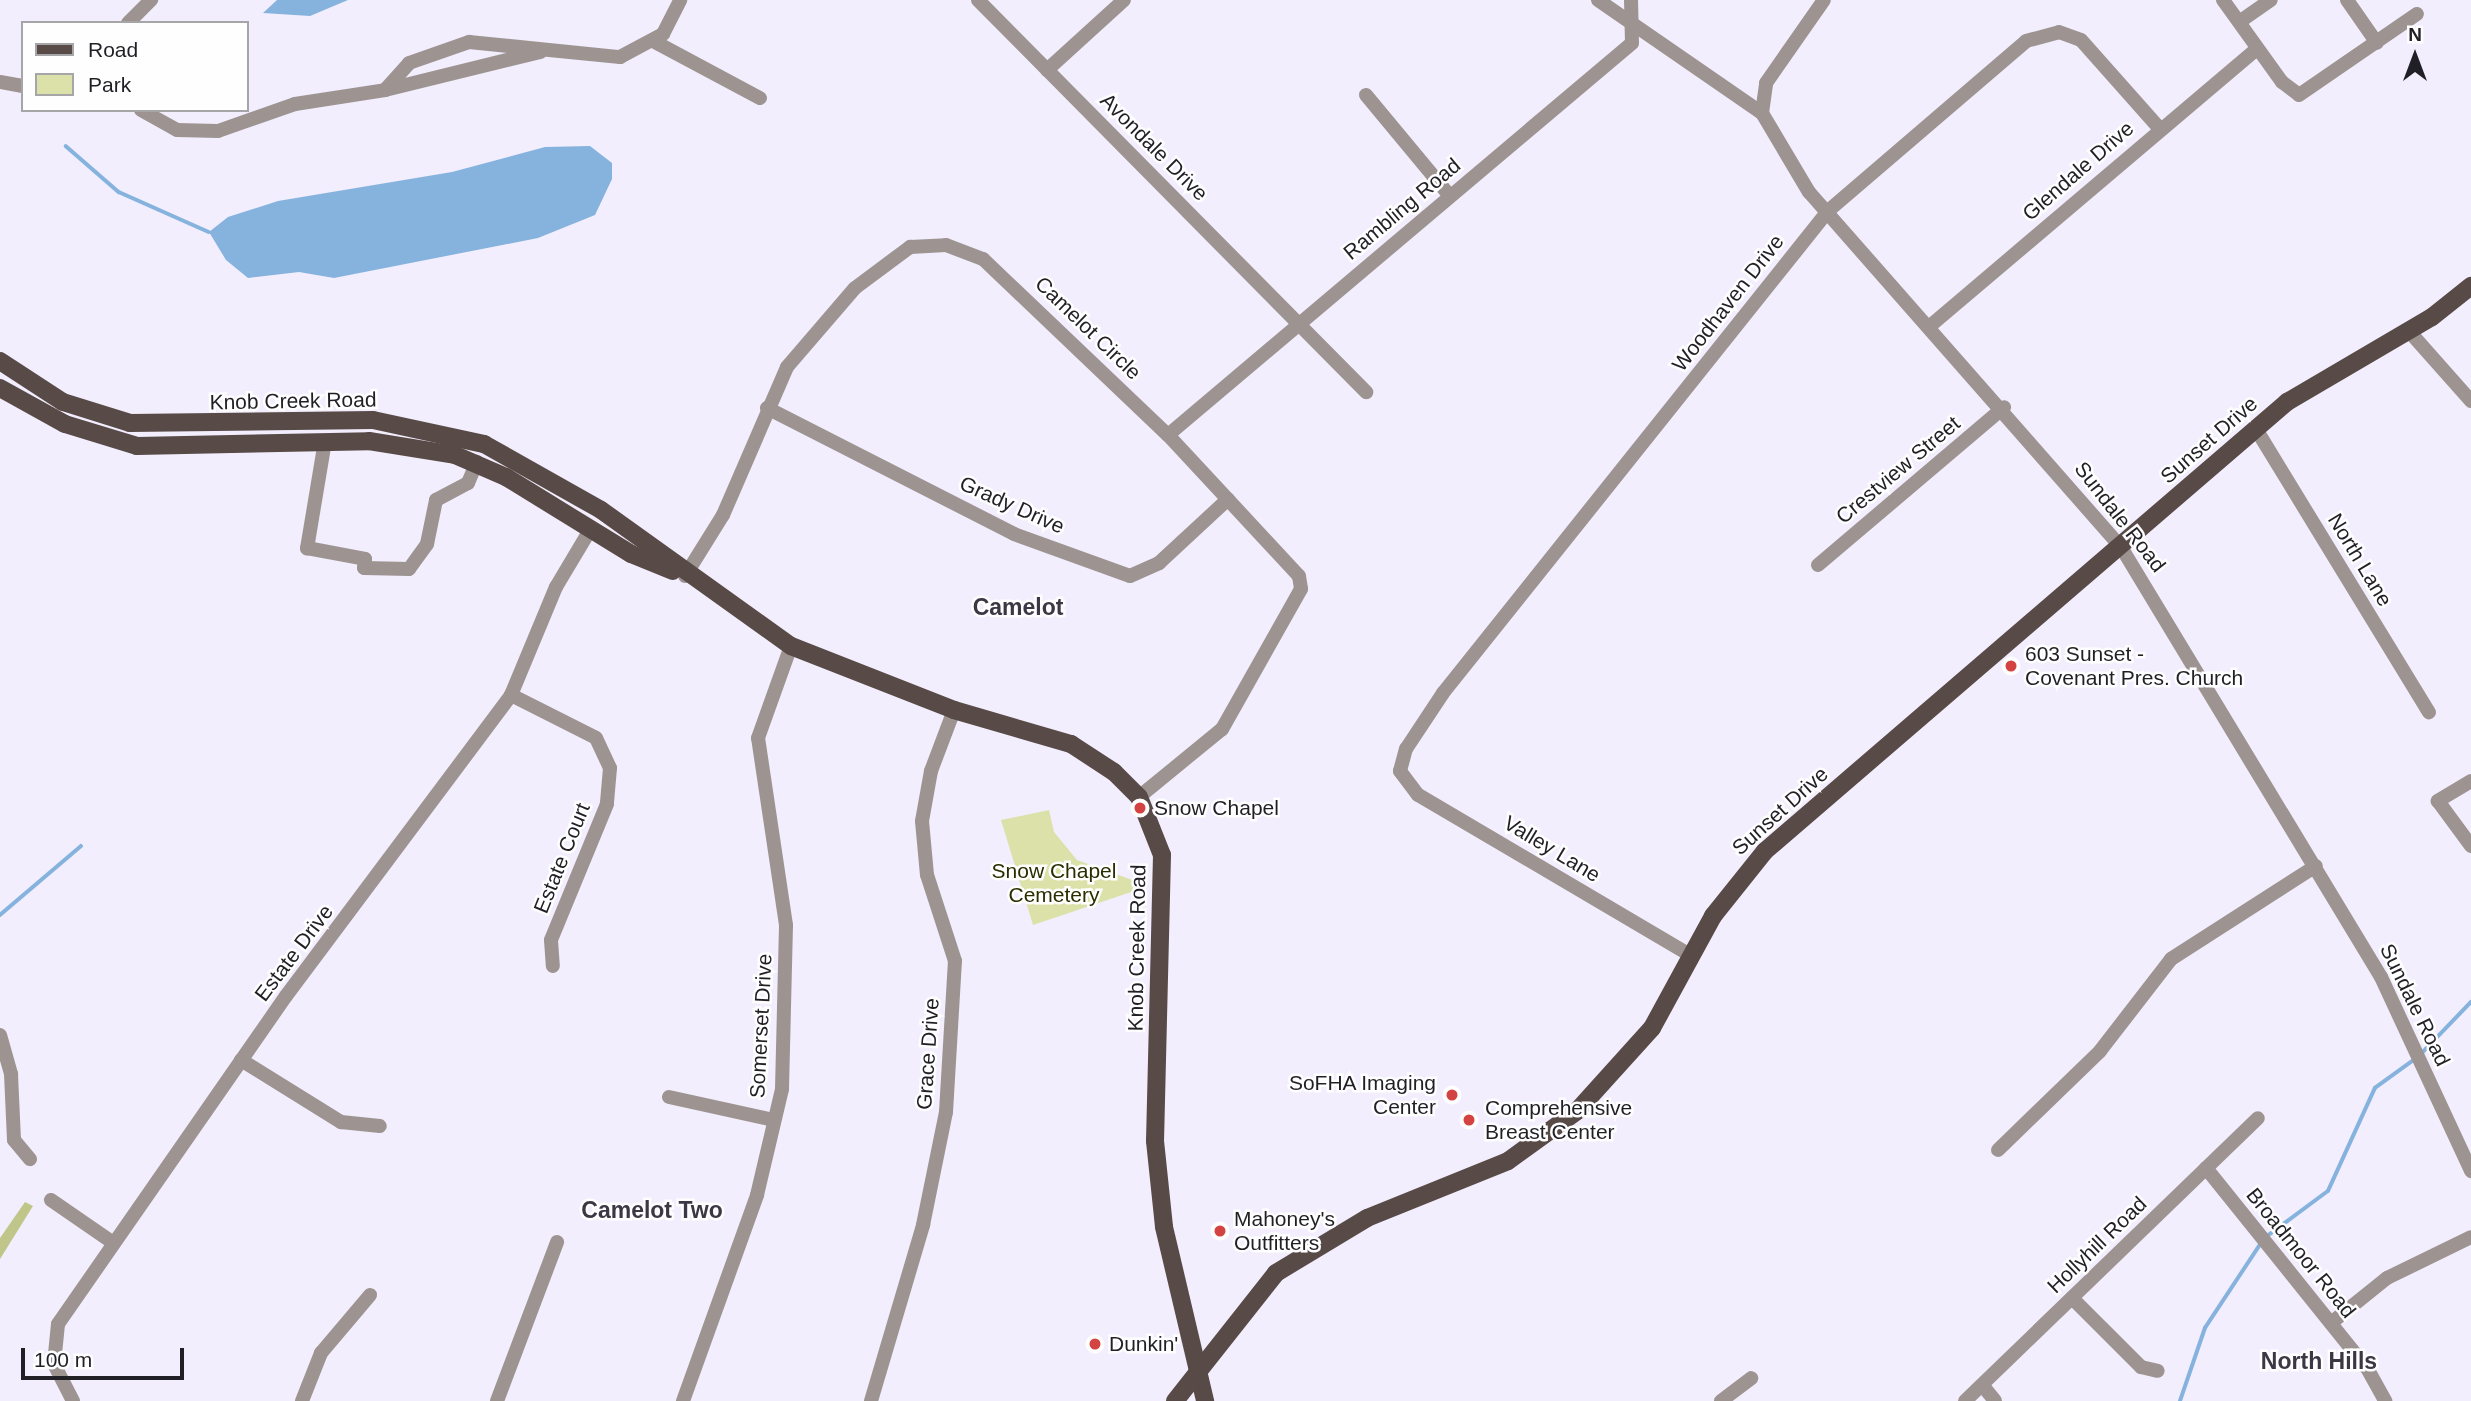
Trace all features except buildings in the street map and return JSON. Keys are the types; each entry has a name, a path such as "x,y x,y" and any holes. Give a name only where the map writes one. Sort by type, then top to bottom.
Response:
{"main road":[{"name":"Sunset Drive","path":"1175,1401 1198,1367 1276,1272 1367,1218 1508,1161 1577,1111 1652,1028 1690,955 1765,851 2256,429 2304,391 2408,330 2471,286"},
{"name":"Knob Creek Road","path":"0,361 63,402 130,423 232,425 324,421 409,424 484,444 575,494 643,538 685,576"},
{"name":"Knob Creek Road","path":"0,388 84,431 137,446 232,446 325,441 402,444 477,462 590,530 685,576 791,646 954,709 1086,750 1139,797 1157,836 1164,875 1159,1183 1205,1401"},
{"path":"63,402 84,431 130,423"},
{"path":"324,421 325,441"},
{"path":"232,425 232,446"},
{"path":"477,462 484,444"},
{"path":"575,494 589,512 590,530 617,527 643,538"}],"street":[{"path":"130,21 150,0"},
{"path":"385,90 409,63 453,44 548,50 609,58 655,42 680,0"},
{"name":"Avondale Drive","path":"978,0 1366,391"},
{"path":"1047,70 1124,0"},
{"name":"Sundale Road","path":"1598,0 1762,113 1792,171 2004,407 2121,547 2381,977 2471,1171"},
{"name":"Rambling Road","path":"1168,435 1632,43 1631,0"},
{"path":"1762,113 1766,83 1824,0"},
{"path":"2223,0 2242,20 2256,50 2299,95 2417,13"},
{"path":"2242,20 2271,0"},
{"path":"2347,0 2377,43"},
{"name":"Woodhaven Drive","path":"1400,771 1443,693 1828,211 2026,41 2046,32 2072,34 2092,48 2160,129"},
{"path":"655,42 760,98"},
{"path":"144,112 165,126 206,133 295,104 385,90 548,50"},
{"name":"Glendale Drive","path":"1930,326 2256,50"},
{"path":"0,82 21,86"},
{"path":"1366,95 1450,196"},
{"name":"Camelot Circle","path":"685,576 723,515 787,367 855,288 892,255 937,244 963,250 1002,272 1168,435 1228,499 1289,558 1301,589 1222,729 1139,797"},
{"path":"2408,330 2471,401"},
{"name":"Crestview Street","path":"1818,565 2004,407"},
{"name":"Grady Drive","path":"767,408 1014,534 1130,576 1159,563 1228,499"},
{"name":"North Lane","path":"2256,429 2429,712"},
{"path":"325,441 307,548 365,559 364,568 409,569 426,544 436,500 468,483 477,462"},
{"name":"Estate Drive","path":"73,1401 60,1380 53,1345 58,1324 112,1242 241,1059 511,695 556,587 590,530"},
{"name":"Somerset Drive","path":"683,1401 757,1195 774,1120 789,979 758,738 791,646"},
{"name":"Estate Court","path":"511,695 597,738 610,768 607,804 551,940 553,967"},
{"name":"Grace Drive","path":"871,1401 923,1226 946,1112 955,961 927,875 922,821 931,771 954,709"},
{"name":"Valley Lane","path":"1400,771 1419,794 1690,955"},
{"path":"2471,781 2438,801 2471,846"},
{"path":"1997,1150 2101,1051 2171,959 2316,866"},
{"path":"0,1035 11,1074 14,1140 30,1159"},
{"path":"241,1059 307,1105 341,1122 380,1126"},
{"path":"669,1097 774,1120"},
{"name":"Hollyhill Road","path":"1965,1401 2258,1118"},
{"name":"Broadmoor Road","path":"2206,1168 2331,1323 2385,1401"},
{"path":"51,1200 112,1242"},
{"path":"2331,1323 2387,1278 2471,1237"},
{"path":"497,1401 557,1242"},
{"path":"302,1401 321,1353 370,1295"},
{"path":"2072,1298 2141,1367 2158,1371"},
{"path":"1721,1401 1751,1378"},
{"path":"1983,1386 1995,1401"}],"green space":[{"name":"Snow Chapel Cemetery","path":"1049,810 1054,832 1077,860 1149,886 1033,925 1001,820"},
{"path":"25,1202 33,1206 0,1259 0,1238"}],"water":[{"path":"277,0 348,0 310,16 263,13"},
{"path":"590,146 612,163 612,179 595,215 538,238 334,278 299,272 248,278 226,260 209,232 228,217 278,201 452,172 545,147"}],"waterway":[{"path":"66,146 119,192 209,232"},
{"path":"0,915 81,846"},
{"path":"2421,1054 2471,1002"},
{"path":"2266,1237 2328,1191 2375,1088 2415,1059"},
{"path":"2180,1401 2205,1328 2261,1243"}],"place":[{"name":"603 Sunset - Covenant Pres. Church","path":"2011,666"},
{"name":"Snow Chapel","path":"1140,808"},
{"name":"SoFHA Imaging Center","path":"1452,1095"},
{"name":"Comprehensive Breast Center","path":"1469,1120"},
{"name":"Mahoney's Outfitters","path":"1220,1231"},
{"name":"Dunkin'","path":"1095,1344"}],"district":[{"name":"Camelot","path":"1018,607"},
{"name":"Camelot Two","path":"652,1210"},
{"name":"North Hills","path":"2319,1361"}]}
